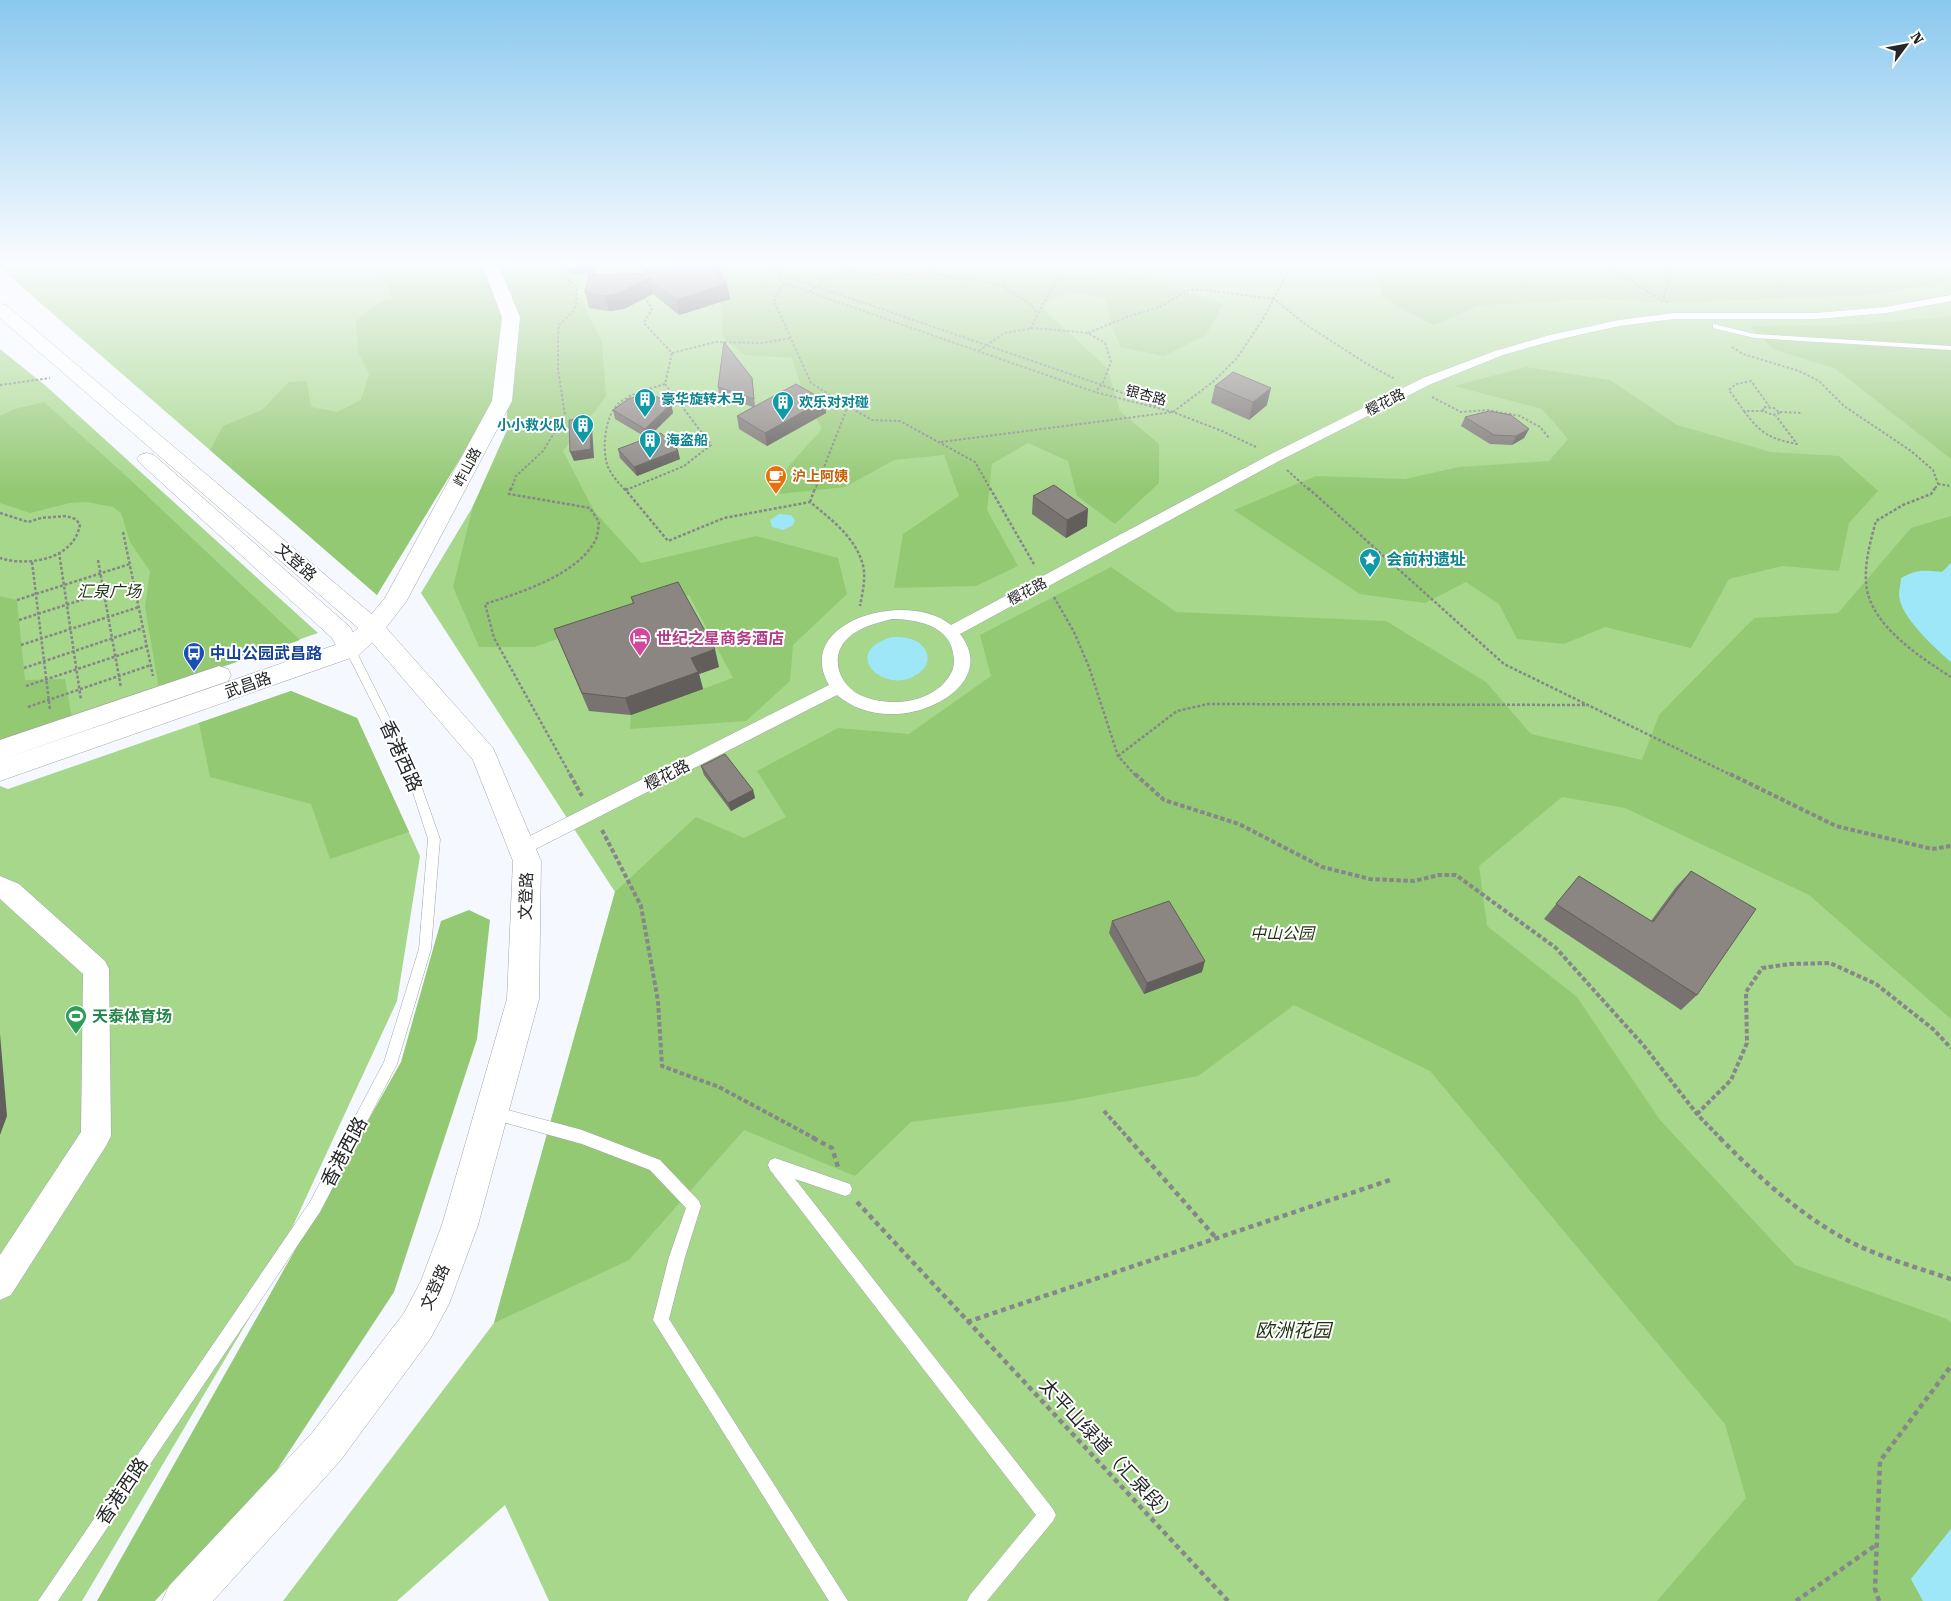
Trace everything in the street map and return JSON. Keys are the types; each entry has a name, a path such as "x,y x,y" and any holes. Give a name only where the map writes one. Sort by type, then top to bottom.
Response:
{"main road":[{"name":"文登路","path":"11,339 345,641"},
{"name":"文登路","path":"35,339 373,628 484,755 527,861 523,999 460,1225 436,1291 417,1326 326,1447 184,1601"},
{"name":"岞山路","path":"373,628 394,602 502,401 509,339"},
{"name":"武昌路","path":"0,771 345,641 373,628"},
{"name":"武昌路","path":"0,750 157,696 345,641"}],"street":[{"name":"樱花路","path":"951,632 1274,458 1414,388 1499,354 1548,339"},
{"path":"892,614 914,615 934,621 951,632 960,644 963,659 960,674 950,688 935,699 915,706 893,708 872,706 853,698 839,687 830,672 830,656 837,640 854,626 870,618 892,614"},
{"name":"樱花路","path":"522,848 839,687"},
{"path":"0,887 10,892 96,969 96,1136 0,1284"}],"lane":[{"path":"1799,339 1951,348"},
{"name":"香港西路","path":"47,1601 315,1207 390,1064 425,949 434,839 410,768 345,641"},
{"path":"491,1113 582,1137 655,1165 694,1206 677,1257 661,1320 839,1601"},
{"path":"845,1189 775,1165 1047,1515 976,1601"}],"path":[{"path":"522,690 494,638 485,604 508,597 563,571 577,560 595,540 599,522 590,508 509,494 516,476 543,451 565,415 556,365 557,339"},
{"path":"659,339 672,353"},
{"path":"672,353 716,342 763,343 787,339"},
{"path":"791,339 811,383 872,420 900,421 975,462 1074,632 1089,667 1118,756 1137,777 1164,800 1239,824 1265,836 1322,868 1370,879 1414,881 1439,874 1456,875 1556,948 1644,1046 1696,1114 1749,1168 1804,1213 1861,1247 1951,1279"},
{"name":"银杏路","path":"944,339 1095,392 1173,412"},
{"name":"银杏路","path":"968,339 1102,385 1222,431 1274,458 1504,664 1836,826 1932,850 1951,846"},
{"path":"979,351 995,339"},
{"path":"1095,392 1102,385 1111,362 1105,343 1098,339"},
{"path":"940,442 1173,412 1228,368 1251,339"},
{"path":"1327,339 1367,364 1461,412 1489,410 1520,416 1540,427 1549,438"},
{"path":"1726,339 1733,347 1743,354 1799,372 1819,381 1844,406 1911,451 1933,470 1938,484"},
{"path":"625,490 684,466 711,445 665,384 672,353"},
{"path":"0,385 55,378"},
{"path":"1744,411 1764,411 1776,416 1797,444 1780,441 1760,433 1744,411 1729,390 1736,384 1750,381 1768,406 1780,412 1802,413"},
{"path":"665,384 636,393 618,404 608,420 606,431 607,464 614,477 668,541 724,518 810,502 838,525 857,550 864,570 860,609 854,626"},
{"path":"810,502 848,406"},
{"path":"1764,411 1764,407 1768,406"},
{"path":"1776,416 1780,412"},
{"path":"1938,484 1951,486"},
{"path":"1938,484 1931,494 1903,505 1876,521 1869,542 1867,590 1876,612 1895,633 1925,660 1951,678"},
{"path":"0,513 28,522 54,516 74,519 80,524 77,537 59,552 32,562 8,562 0,558"},
{"path":"123,532 157,696"},
{"path":"59,552 84,721"},
{"path":"98,560 124,707"},
{"path":"32,562 53,732"},
{"path":"17,600 130,564"},
{"path":"19,620 134,584"},
{"path":"22,645 139,607"},
{"path":"24,668 144,628"},
{"path":"26,686 147,646"},
{"path":"28,707 151,665"},
{"path":"1118,756 1177,710 1208,704 1588,705"},
{"path":"641,906 658,1000 662,1066 719,1087 832,1148 845,1189"},
{"path":"1696,1114 1731,1080 1747,1043 1746,992 1762,968 1790,964 1830,962 1876,984 1933,1029 1951,1048"},
{"path":"1104,1111 1216,1238"},
{"path":"967,1322 1393,1179"},
{"name":"太平山绿道（汇泉段）","path":"845,1189 1228,1601"},
{"path":"1879,1601 1875,1589 1880,1461 1951,1366"},
{"path":"1796,1601 1877,1545"}],"green space":[{"path":"82,339 460,339 377,595"},
{"path":"357,339 501,339 496,400 377,595 210,450 223,426 262,410 289,382 307,381 311,407 337,412 361,400 369,374 358,352"},
{"path":"509,339 600,339 606,397 563,451 594,511 641,563 756,536 838,558 847,594 793,645 790,681 746,721 630,729 631,715 733,678 689,595 534,647 479,647 453,587 473,506 507,430 506,362"},
{"name":"中山公园","path":"530,339 1951,339 1951,1601 549,1601 505,1505 397,1601 283,1601 494,1323 615,892 421,593 541,393"},
{"path":"724,339 1075,339 1107,368 1120,411 1159,444 1159,483 1115,524 1077,496 1068,461 1028,443 992,464 987,510 1018,566 976,586 894,588 903,534 959,496 944,455 894,460 845,487 779,494 787,468 822,429 803,393 792,358 745,355"},
{"path":"1117,339 1199,339 1164,356 1120,347"},
{"path":"1763,339 1951,339 1951,459 1836,369 1773,349"},
{"name":"汇泉广场","path":"0,349 46,386 318,633 0,742"},
{"path":"1526,367 1610,380 1677,425 1771,452 1839,456 1878,491 1849,523 1839,571 1782,566 1729,579 1691,648 1605,627 1564,644 1517,639 1499,604 1466,582 1425,603 1360,594 1234,510 1316,476 1405,479 1459,467 1549,461 1568,439 1542,409 1454,386"},
{"path":"44,402 123,473 300,640 159,689 145,607 150,571 130,542 121,513 113,507 87,502 70,503 30,513 0,503 0,416 15,409"},
{"path":"1951,516 1951,1019 1809,895 1625,808 1562,797 1479,866 1487,926 1577,997 1660,1120 1795,1265 1947,1319 1951,1323 1951,1529 1911,1579 1923,1601 1657,1601 1746,1498 1725,1424 1430,1071 1294,1005 1198,1076 1069,1101 911,1122 855,1176 744,1130 629,1260 494,1323 615,892 696,817 744,838 786,817 757,771 838,728 909,734 991,676 980,635 1111,567 1176,612 1386,621 1486,682 1531,734 1642,760 1659,715 1754,618 1838,613 1911,528"},
{"path":"0,596 17,600 25,680 65,679 72,718 0,742"},
{"path":"291,691 357,718 420,856 397,1001 254,1310 82,1601 0,1601 0,786 8,789"},
{"path":"291,691 357,718 409,832 330,859 311,804 210,777 199,723"},
{"path":"469,910 490,920 477,1039 394,1292 273,1476 155,1601 97,1601 401,1062 441,921"}],"water":[{"path":"779,514 791,515 795,520 793,525 783,530 772,527 770,520"},
{"path":"1951,563 1951,662 1911,621 1901,603 1899,594 1901,578 1921,571 1942,572"},
{"path":"892,637 904,637 917,641 922,645 928,659 924,669 906,679 894,680 882,677 873,670 868,662 869,653 876,644"},
{"path":"1951,1529 1951,1601 1923,1601 1911,1579"}],"building":[{"path":"724,342 752,378 754,399 718,387"},
{"path":"1233,372 1271,388 1253,402 1215,386"},
{"path":"796,384 824,400 765,433 737,416"},
{"path":"643,395 658,397 671,404 645,429 613,410 628,399"},
{"path":"1489,411 1511,415 1529,429 1516,436 1494,435 1465,417"},
{"name":"小小救火队","path":"589,418 591,449 570,452 569,420"},
{"path":"661,433 678,450 634,467 618,449"},
{"path":"1054,485 1088,509 1067,520 1033,496"},
{"name":"世纪之星商务酒店","path":"678,582 715,649 691,658 698,672 625,698 582,693 554,629 634,603 631,597"},
{"path":"725,754 753,790 728,803 701,766"},
{"path":"1691,871 1756,909 1697,995 1556,904 1579,876 1653,922"},
{"path":"1169,901 1205,961 1147,983 1112,921"}],"place":[{"name":"豪华旋转木马","path":"645,418"},
{"name":"欢乐对对碰","path":"783,421"},
{"name":"小小救火队","path":"583,444"},
{"name":"海盗船","path":"650,459"},
{"name":"沪上阿姨","path":"776,495"},
{"name":"会前村遗址","path":"1370,578"},
{"name":"世纪之星商务酒店","path":"640,657"},
{"name":"中山公园武昌路","path":"194,672"},
{"name":"天泰体育场","path":"76,1035"}],"park label":[{"name":"欧洲花园","path":"1293,1330"}]}
